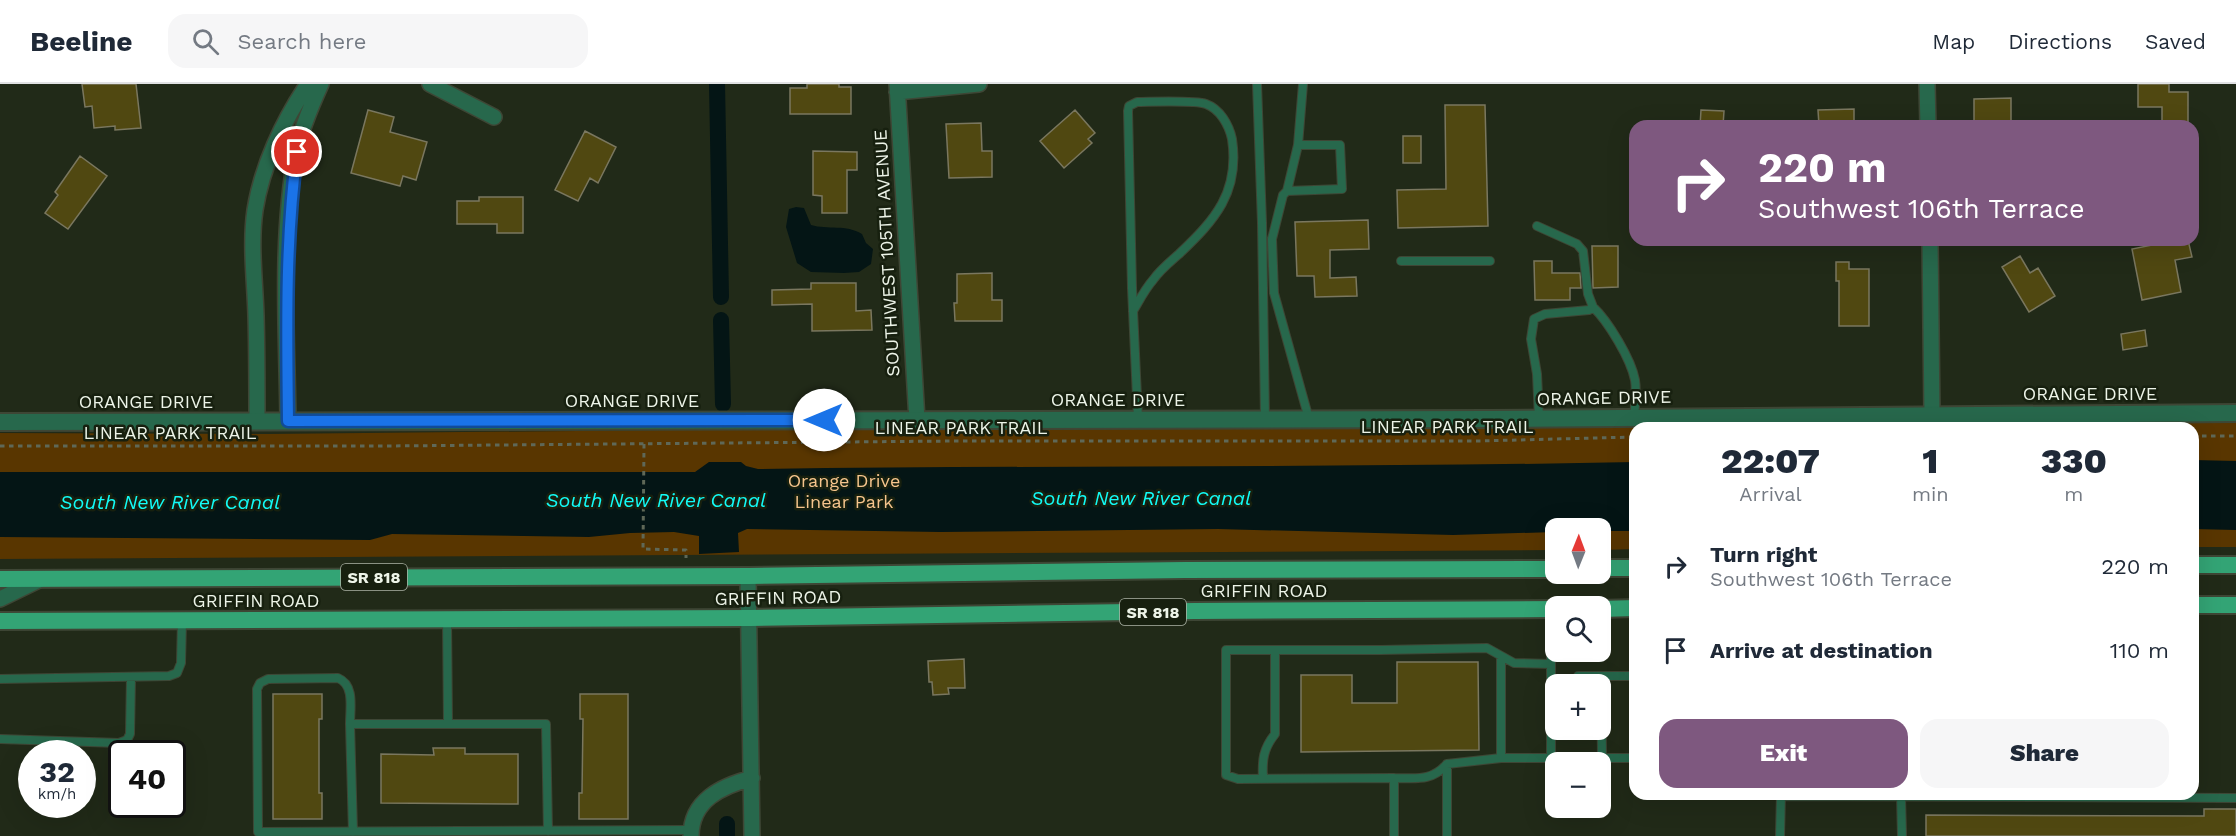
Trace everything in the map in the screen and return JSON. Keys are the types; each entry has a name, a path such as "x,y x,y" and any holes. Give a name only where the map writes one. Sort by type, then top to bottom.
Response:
{"main road":[{"path":"2199,565 2236,565"},
{"name":"GRIFFIN ROAD","path":"0,579 748,576 1545,568"},
{"path":"1611,568 1629,568"},
{"path":"2199,605 2236,605"},
{"path":"1611,609 1629,608"},
{"name":"GRIFFIN ROAD","path":"0,621 750,618 1206,611 1545,609"}],"street":[{"path":"257,421 253,252 255,211 263,177 274,148 295,103 308,84"},
{"path":"288,421 289,212 297,152 305,123 321,84"},
{"path":"430,84 494,117"},
{"path":"897,88 979,84"},
{"path":"1927,84 1928,120"},
{"name":"SOUTHWEST 105TH AVENUE","path":"897,88 917,420"},
{"path":"1930,246 1932,415"},
{"name":"ORANGE DRIVE","path":"0,422 1539,418 2236,412"},
{"path":"748,576 752,836"},
{"path":"0,599 42,579"},
{"path":"691,833 701,804 712,793 729,784 752,778"}],"lane":[{"path":"1257,84 1265,419"},
{"path":"1303,84 1298,145 1272,239 1274,293 1309,419"},
{"path":"1133,311 1153,279 1211,222 1226,198 1233,170 1230,129 1226,121 1205,103 1137,102 1129,106 1133,311 1138,419"},
{"path":"1287,191 1342,189 1340,145 1298,145"},
{"path":"1537,226 1577,244 1583,251 1586,285 1593,307 1601,314 1630,363 1636,388 1634,417"},
{"path":"1401,261 1490,261"},
{"path":"1539,418 1537,374 1531,339 1534,320 1545,314 1589,310 1593,307"},
{"path":"0,679 169,676 177,673 181,663 182,620"},
{"path":"447,620 448,724"},
{"path":"1545,758 1502,758 1447,764 1438,774 1424,778 1238,779 1226,775 1226,650 1487,648 1501,657 1523,665 1551,664 1551,752"},
{"path":"1263,779 1263,756 1268,743 1275,734 1275,650"},
{"path":"1501,657 1502,758"},
{"path":"1611,676 1629,676"},
{"path":"0,739 119,743 126,740 130,734 131,677"},
{"path":"353,832 349,688 345,681 338,678 268,679 260,683 257,689 258,832 691,833"},
{"path":"350,724 546,724 548,831"},
{"path":"1611,758 1629,758"},
{"path":"1447,764 1447,836"},
{"path":"1394,778 1394,836"},
{"path":"2199,797 2236,798"},
{"path":"1780,836 1781,800"},
{"path":"1902,800 1902,836"}],"path":[{"path":"2199,436 2236,436"},
{"name":"LINEAR PARK TRAIL","path":"0,446 1478,441 1629,437"},
{"path":"644,444 643,549 686,550 686,558"}],"green space":[{"name":"Orange Drive Linear Park","path":"2199,422 2236,422 2236,547 2199,547"},
{"name":"Orange Drive Linear Park","path":"1629,424 1629,549 1611,550 1611,518 1545,518 1545,550 0,559 0,433 268,434 977,427"}],"water":[{"path":"804,208 811,225 850,229 862,234 866,243 873,249 871,264 859,272 844,273 811,272 797,263 786,227 789,209"},
{"path":"2199,460 2236,461 2236,530 2199,529"},
{"name":"South New River Canal","path":"709,462 741,462 758,469 1629,462 1629,531 1611,531 1611,518 1545,518 1545,532 1453,535 1218,529 940,532 747,529 738,533 739,552 699,554 699,536 674,532 589,537 392,534 370,540 0,537 0,472 695,472"}],"building":[{"path":"82,84 136,84 141,128 115,130 115,126 94,128 92,106 85,107"},
{"path":"807,84 839,84 839,87 851,87 851,114 790,114 790,88 807,88"},
{"path":"2138,84 2169,84 2169,92 2188,92 2188,120 2162,120 2162,107 2138,107"},
{"path":"2011,98 2011,120 1974,120 1974,99"},
{"path":"1445,105 1485,105 1488,226 1398,228 1397,190 1446,189"},
{"path":"1854,109 1854,120 1819,120 1818,110"},
{"path":"368,110 394,117 390,132 427,142 416,180 403,176 400,186 351,173"},
{"path":"1075,110 1095,133 1088,139 1092,143 1064,168 1040,141"},
{"path":"1701,110 1724,111 1723,120 1700,120"},
{"path":"981,123 982,151 992,151 992,177 949,178 946,124"},
{"path":"585,131 616,147 598,183 590,178 578,201 555,190"},
{"path":"1403,136 1421,136 1421,163 1403,163"},
{"path":"813,151 857,152 857,170 847,170 847,213 822,213 822,196 813,195"},
{"path":"80,156 107,176 68,229 45,213 58,195 55,192"},
{"path":"479,197 523,197 523,233 497,233 497,224 457,224 457,201 479,201"},
{"path":"1368,220 1369,249 1330,250 1330,278 1356,277 1357,296 1315,297 1314,276 1297,276 1295,222"},
{"path":"1592,246 1618,246 1618,287 1593,288"},
{"path":"2147,246 2189,246 2192,257 2175,260 2181,292 2142,300 2132,249"},
{"path":"2020,256 2030,273 2038,268 2055,296 2029,312 2002,267"},
{"path":"1534,261 1552,261 1552,273 1580,273 1581,288 1570,288 1570,300 1535,300"},
{"path":"1836,262 1849,262 1849,269 1869,269 1869,326 1839,326 1839,281 1836,281"},
{"path":"992,273 992,300 1002,300 1002,321 955,321 957,274"},
{"path":"811,283 856,283 856,311 871,310 872,330 812,331 812,304 772,305 772,290 811,289"},
{"path":"2145,330 2147,346 2123,350 2121,334"},
{"path":"964,659 965,688 948,688 949,694 933,695 932,682 929,682 928,661"},
{"path":"1397,662 1478,662 1479,750 1301,752 1301,675 1352,675 1352,703 1397,703"},
{"path":"273,694 322,694 322,719 319,719 319,793 322,793 322,819 273,819"},
{"path":"580,694 628,694 628,819 579,819 579,793 582,793 583,719 580,719"},
{"path":"433,748 465,748 465,754 518,754 518,804 381,803 381,754 434,755"},
{"path":"2204,809 2236,809 2236,836 1926,836 1926,815 2204,816"}],"waterway":[{"path":"717,84 721,297"},
{"path":"721,320 723,404"},
{"path":"727,824 727,836"}],"route":[{"path":"297,152 289,212 287,254 288,421 824,420"}]}
